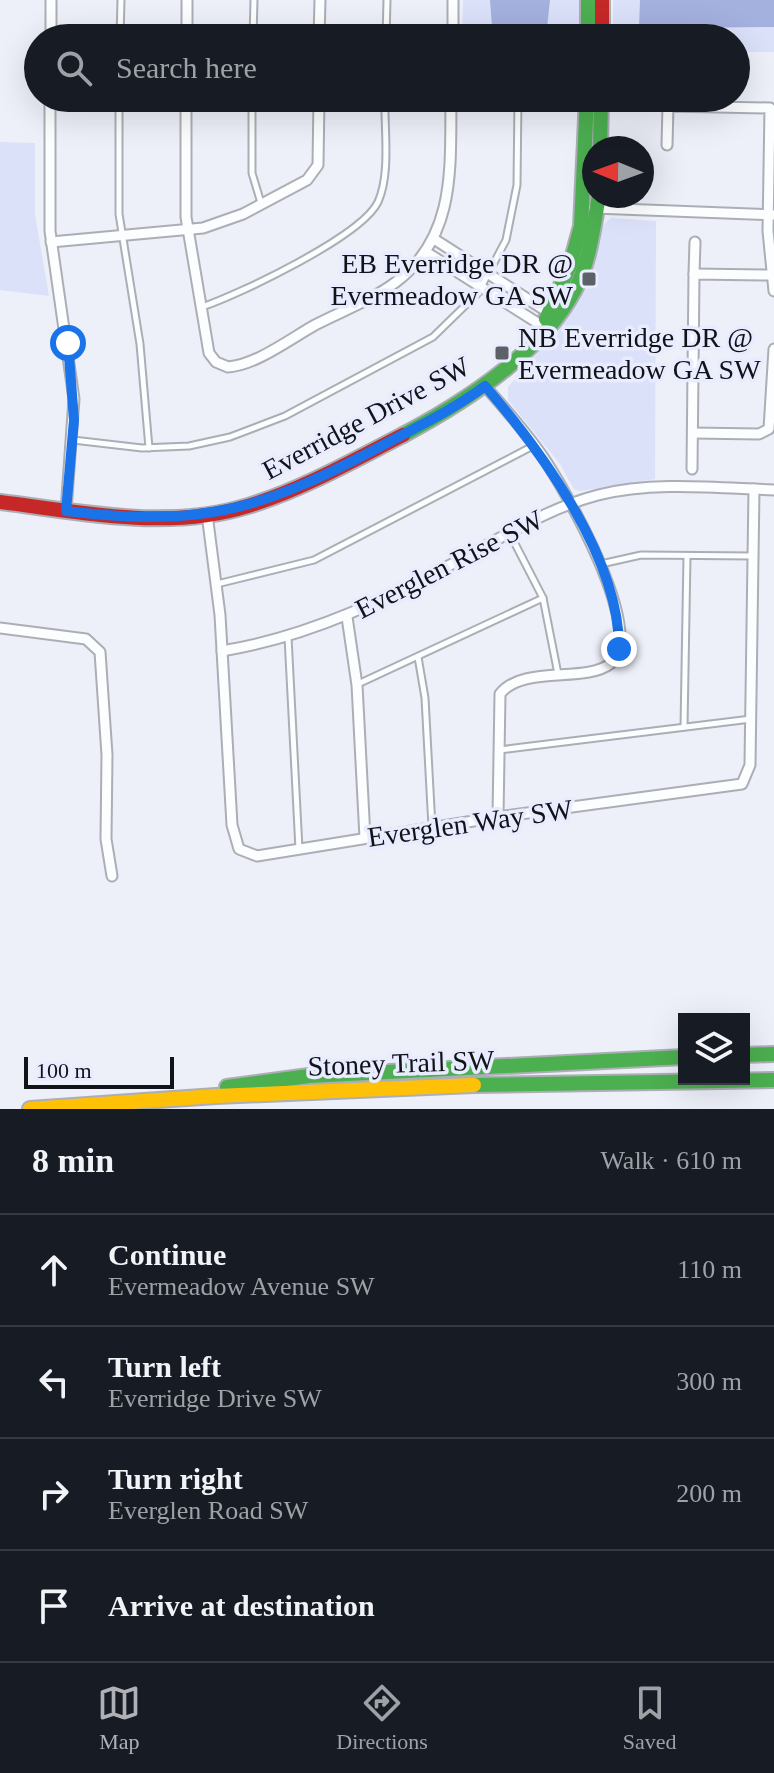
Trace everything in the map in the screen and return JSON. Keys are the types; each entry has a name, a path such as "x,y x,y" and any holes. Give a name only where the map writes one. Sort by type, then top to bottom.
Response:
{"main road":[{"path":"588,0 588,24"},
{"path":"602,0 602,24"},
{"name":"Everridge Drive SW","path":"588,112 589,136"},
{"path":"600,136 601,112"},
{"name":"Everridge Drive SW","path":"0,502 155,519 207,514 259,503 309,484 451,409 485,386 520,356 549,318 570,299 581,276 592,208"},
{"path":"750,1055 774,1054"},
{"path":"150,1100 309,1076 678,1057"},
{"name":"Stoney Trail SW","path":"30,1109 150,1100 459,1086 774,1080"}],"street":[{"path":"51,0 51,24"},
{"path":"187,0 187,24"},
{"path":"319,24 320,0"},
{"path":"453,0 453,24"},
{"path":"750,108 770,108 770,275 774,291"},
{"path":"50,112 51,242 73,379 73,440 66,511"},
{"path":"186,112 188,231 201,308 212,358 221,366 233,367 389,286 426,252 434,239 449,191 451,112"},
{"path":"51,242 188,231 222,222 261,204 307,180 316,169 318,112"},
{"path":"667,145 668,112"},
{"path":"654,208 771,215"},
{"path":"434,239 549,318"},
{"path":"692,469 695,242"},
{"path":"426,252 482,287 549,318"},
{"path":"694,274 770,275"},
{"path":"693,433 759,434 769,429 774,349"},
{"path":"485,386 535,445 600,564 617,612 618,654 604,667 558,674 503,690 497,704 498,817"},
{"name":"Everglen Way SW","path":"207,514 217,584 230,808 236,844 251,856 498,817 736,787 748,775 754,489"},
{"name":"Everglen Rise SW","path":"222,651 288,637 347,617 569,504 636,490 774,490"},
{"path":"347,617 357,685 365,838"},
{"path":"0,628 86,639 100,652 107,755 106,839 112,876"}],"lane":[{"path":"120,24 121,0"},
{"path":"253,24 254,0"},
{"path":"386,24 387,0"},
{"path":"119,112 121,237 140,344 149,448"},
{"path":"252,112 252,173 261,204"},
{"path":"201,308 310,254 355,229 369,216 383,182 385,112"},
{"path":"73,440 149,448 207,442 268,425 433,337 460,313 482,287 506,240 514,208 517,112"},
{"path":"217,584 314,560 535,445"},
{"path":"510,533 543,598 558,674"},
{"path":"600,564 641,555 753,556"},
{"path":"684,727 687,556"},
{"path":"357,685 543,598"},
{"path":"288,637 299,849"},
{"path":"418,657 425,698 432,827"},
{"path":"498,750 751,719"}],"shaded area":[{"path":"463,0 581,0 580,24 462,24"},
{"path":"613,0 774,0 774,52 750,52 750,24 613,24"},
{"path":"0,142 35,143 35,215 49,296 0,290"},
{"path":"611,218 656,221 655,479 580,491 574,489 560,464 508,400 508,387 541,349 566,312 587,272 603,225"}],"water":[{"path":"490,0 550,0 547,24 492,24"},
{"path":"640,0 774,0 774,27 750,27 750,24 639,24"}],"traffic: fast":[{"path":"588,0 588,24"},
{"path":"546,319 571,263 581,226 586,112"},
{"path":"600,136 601,112"},
{"path":"403,435 450,408 499,374 560,314 584,268 597,208"},
{"path":"750,1055 774,1054"},
{"path":"227,1087 309,1076 678,1057"},
{"path":"474,1085 774,1080"}],"traffic: slow":[{"path":"30,1109 216,1096 474,1085"}],"traffic: jam":[{"path":"602,0 602,24"},
{"path":"0,502 124,517 187,517 218,513 288,491 403,435"}],"place":[{"name":"EB Everridge DR @ Evermeadow GA SW","path":"589,279"},
{"name":"NB Everridge DR @ Evermeadow GA SW","path":"502,353"}],"route":[{"path":"68,343 74,420 66,511 128,518 155,519 229,511 287,494 431,420 485,386 535,445 558,481 613,593 619,649"}]}
